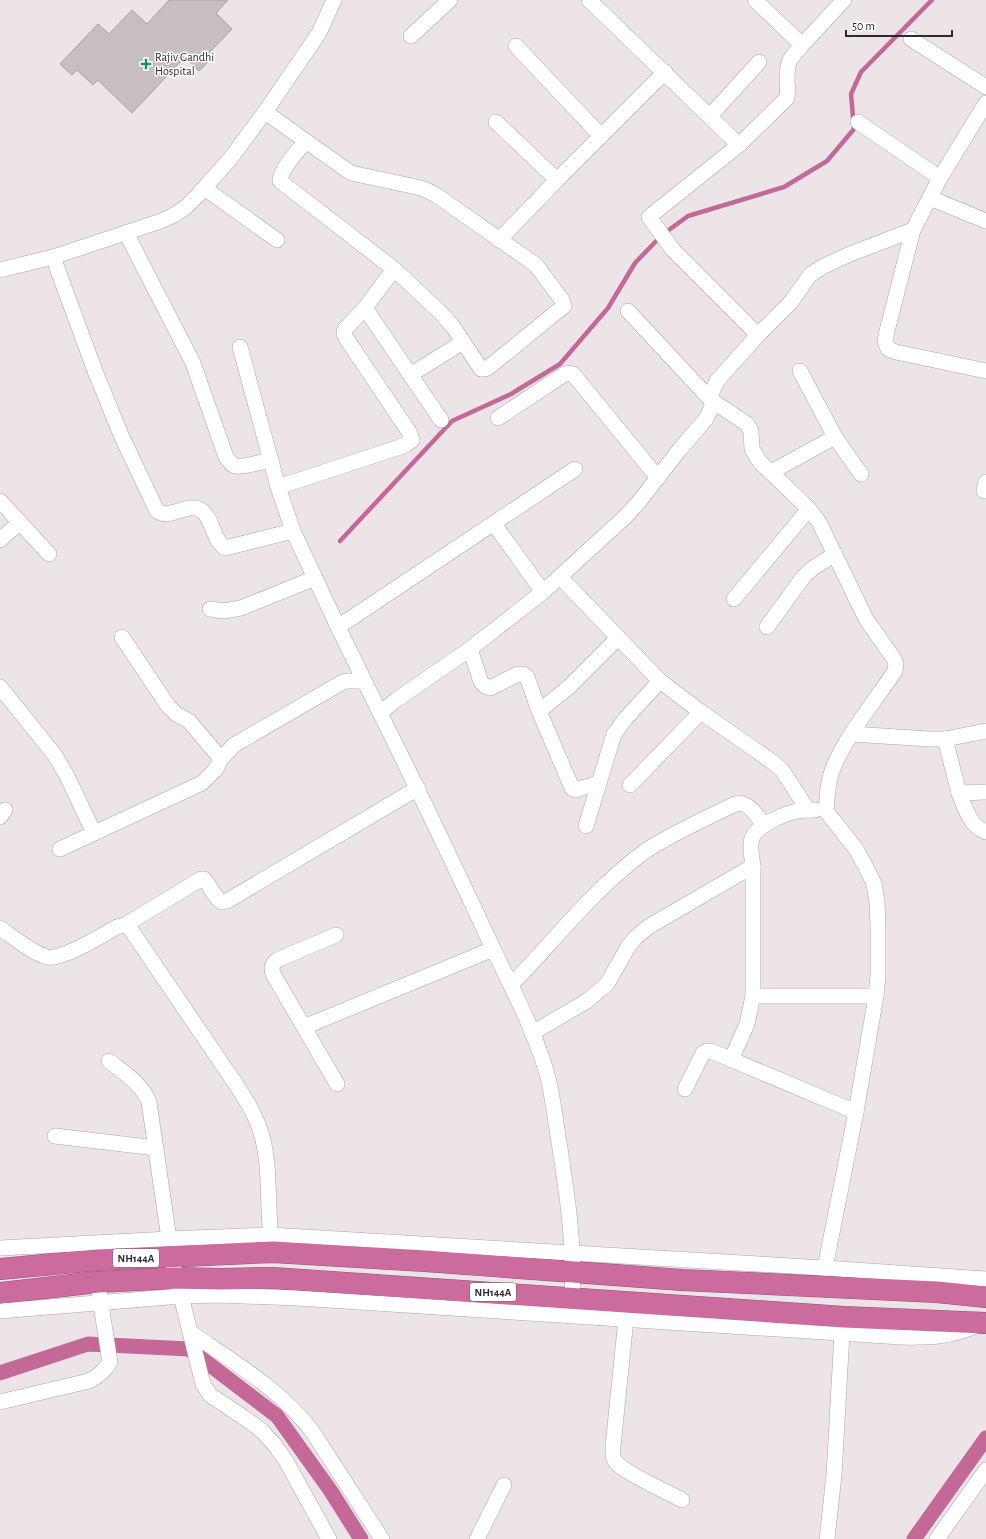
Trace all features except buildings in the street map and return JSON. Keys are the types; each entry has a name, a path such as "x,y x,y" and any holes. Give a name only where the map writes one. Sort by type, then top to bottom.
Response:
{"highway":[{"name":"NH144A","path":"0,1269 97,1260 170,1248 272,1244 425,1261 573,1263 682,1280 930,1291 986,1297"},
{"name":"NH144A","path":"0,1293 99,1292 178,1287 221,1279 273,1278 844,1316 985,1323"}],"street":[{"path":"0,270 53,257 161,221 174,215 186,206 230,159 266,112 319,33 334,0"},
{"path":"411,36 450,0"},
{"path":"589,0 739,145"},
{"path":"755,0 802,45"},
{"path":"758,335 673,250 649,217 739,145 787,98 788,68 790,61 802,45 844,0"},
{"path":"910,39 986,87"},
{"path":"516,46 601,136"},
{"path":"710,116 759,62"},
{"path":"499,240 665,72"},
{"path":"986,103 982,120 940,178 913,230 885,341 888,349 896,352 986,371"},
{"path":"266,112 306,141 341,168 351,173 424,189 436,195 536,265 564,306 485,369 481,369 442,314 394,269 280,180 280,175 306,141"},
{"path":"496,122 557,180"},
{"path":"858,122 940,178"},
{"path":"204,188 277,240"},
{"path":"930,198 986,221"},
{"path":"380,713 396,700 470,649 543,592 625,517 706,419 712,407 711,400 713,386 758,335 791,302 808,278 816,270 850,254 913,230"},
{"path":"126,233 194,363 226,457 235,466 271,460"},
{"path":"53,257 97,377 121,435 157,511 161,514 166,514 190,508 202,510 206,515 217,540 225,548 293,531"},
{"path":"278,487 400,447 412,440 409,432 344,333 345,329 364,308 394,269"},
{"path":"364,308 441,420"},
{"path":"628,311 711,400 746,424 751,431 752,449 754,454 809,509 819,522 866,619 896,664 895,671 852,734 840,755 829,782 826,811 856,850 874,884 877,902 878,975 876,996 856,1112 825,1268"},
{"path":"410,376 463,342"},
{"path":"240,347 278,487 293,531 364,681 418,788 511,985 532,1033 547,1075 552,1095 568,1199 573,1263 572,1298"},
{"path":"800,371 835,437 861,474"},
{"path":"498,418 563,375 568,373 573,374 658,478"},
{"path":"771,472 835,437"},
{"path":"338,627 575,469"},
{"path":"0,501 49,554"},
{"path":"734,599 809,509"},
{"path":"0,540 20,522"},
{"path":"494,524 543,592"},
{"path":"767,627 804,576 813,568 835,554"},
{"path":"210,609 224,611 241,608 311,570"},
{"path":"560,577 660,681 782,770 808,810"},
{"path":"122,637 168,706 176,714 189,721 221,759"},
{"path":"539,710 569,687 618,638"},
{"path":"470,649 481,682 485,686 490,688 518,674 523,674 527,677 539,710 572,788 575,790 599,783"},
{"path":"60,849 202,783 216,769 221,759 234,745 341,683 346,681 364,681"},
{"path":"586,826 614,734 626,718 660,681"},
{"path":"0,688 57,760 94,834"},
{"path":"630,785 701,712"},
{"path":"852,734 945,739 986,731"},
{"path":"945,739 959,793 970,819 975,826 986,832"},
{"path":"0,928 39,954 49,957 60,956 117,927 125,925 201,879 204,879 207,882 218,900 222,902 227,901 418,788"},
{"path":"959,793 986,792"},
{"path":"511,985 594,895 634,860 657,844 741,802 746,804 751,809 764,825"},
{"path":"731,1060 747,1024 753,996 752,838 757,830 764,825 796,811 826,811"},
{"path":"532,1033 587,1001 607,984 628,947 642,932 753,866"},
{"path":"125,925 133,932 237,1086 252,1111 260,1130 265,1152 272,1244"},
{"path":"336,935 277,960 273,963 271,968 273,974 337,1084"},
{"path":"304,1027 493,949"},
{"path":"753,996 876,996"},
{"path":"685,1090 703,1053 711,1051 856,1112"},
{"path":"109,1060 132,1079 147,1096 149,1102 170,1248 178,1287 203,1384 210,1394 262,1431 274,1444 286,1461 329,1539"},
{"path":"54,1136 156,1148"},
{"path":"0,1248 170,1248"},
{"path":"573,1263 825,1268 986,1279"},
{"path":"178,1287 220,1295 297,1298 930,1338 955,1334 985,1323"},
{"path":"0,1311 99,1292 110,1362 99,1375 89,1381 0,1402"},
{"path":"626,1319 613,1446 613,1459 619,1466 630,1473 682,1500"},
{"path":"190,1332 262,1382 302,1417 382,1539"},
{"path":"827,1539 834,1475 842,1333"},
{"path":"937,1539 986,1470"},
{"path":"477,1539 504,1485"}],"waterway":[{"path":"340,541 452,421 511,394 560,364 608,308 635,263 662,235 688,216 784,187 827,161 854,129 851,94 861,72 932,0"},
{"path":"0,1373 88,1344 189,1349 277,1416 330,1490 361,1539"},
{"path":"914,1539 986,1438"}],"place":[{"name":"Rajiv Gandhi Hospital","path":"146,64"}]}
